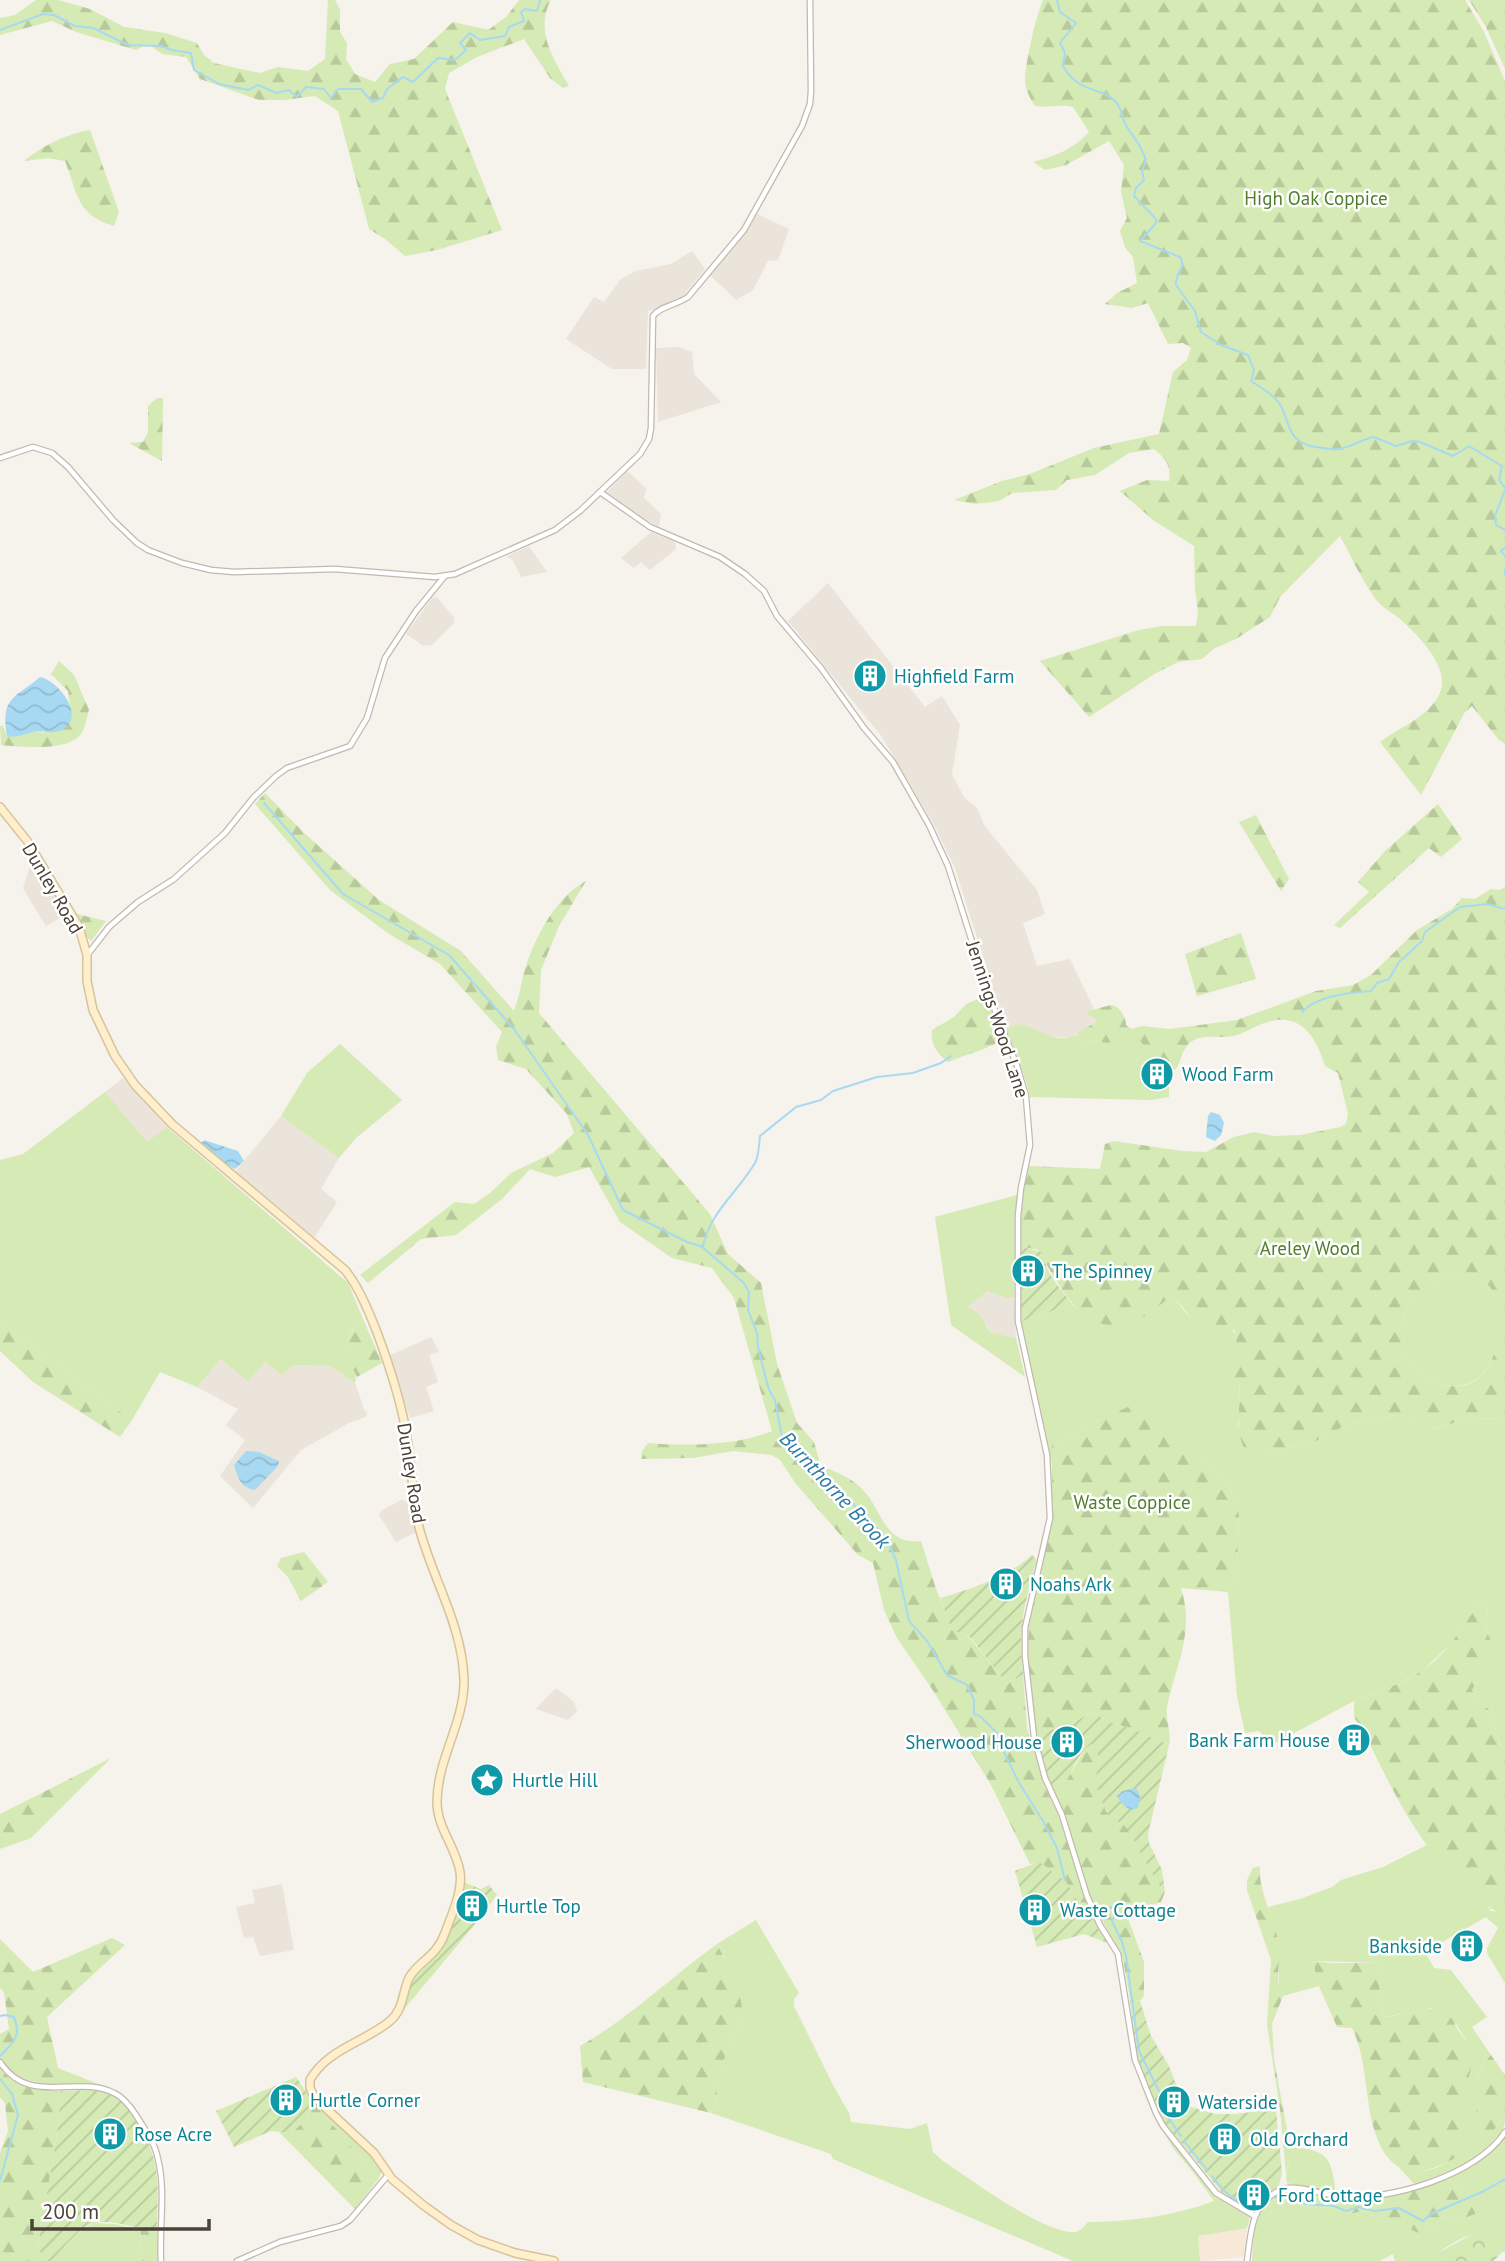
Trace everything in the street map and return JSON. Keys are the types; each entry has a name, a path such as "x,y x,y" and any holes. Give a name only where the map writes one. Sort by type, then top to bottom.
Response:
{"street":[{"path":"0,458 33,447 52,453 137,543 182,563 220,571 335,569 444,576 482,564 555,530 570,520 640,454 649,439 653,316 659,310 688,297 744,230 802,125 810,104 811,92 810,0"},
{"name":"Jennings Wood Lane","path":"600,492 650,527 720,557 745,574 764,592 777,616 821,667 893,762 929,825 948,866 989,995 1026,1097 1030,1145 1020,1188 1017,1321 1047,1455 1050,1518 1025,1628 1025,1656 1034,1737 1045,1778 1062,1815 1087,1896 1100,1925 1118,1954 1130,2043 1153,2106 1163,2126 1216,2193 1253,2215"},
{"path":"87,955 108,927 138,902 174,879 225,833 254,797 276,776 287,768 350,746 368,718 385,658 416,611 444,576"},
{"name":"Dunley Road","path":"0,807 28,842 79,927 87,955 89,998 114,1056 135,1085 172,1124 354,1281 371,1318 402,1412 420,1531 460,1647 464,1679 463,1702 445,1762 437,1802 440,1824 460,1873 460,1884 444,1934 435,1952 411,1976 394,2017 332,2057 313,2075 310,2084 315,2098 374,2153 388,2175"},
{"path":"1,2063 15,2079 31,2085 106,2089 126,2102 154,2144 158,2158 161,2182 161,2261"},
{"path":"1247,2261 1253,2215 1271,2196 1283,2189 1366,2197 1420,2185 1462,2168 1490,2149 1505,2132"},
{"path":"237,2261 280,2242 341,2226 350,2220 388,2175 423,2205 470,2236 515,2253 554,2261"}],"shaded area":[{"path":"757,214 789,229 778,260 768,261 753,290 736,300 710,275 748,230"},
{"path":"692,251 705,269 679,301 648,311 646,369 612,369 566,339 594,297 604,302 621,279 636,271 671,264"},
{"path":"679,347 692,352 694,374 721,402 658,422 656,348"},
{"path":"627,471 646,488 644,498 661,514 659,527 633,513 606,493"},
{"path":"651,532 675,542 676,549 650,570 641,562 634,568 621,558"},
{"path":"529,546 547,572 521,577 512,559 506,557"},
{"path":"828,583 925,707 942,696 960,725 952,774 964,797 978,809 984,825 1037,890 1045,914 1023,923 1037,966 1070,959 1094,1009 1089,1011 1088,1015 1096,1019 1095,1023 1078,1032 1073,1038 1048,1036 1017,1024 1006,1029 955,868 932,821 882,737 788,621"},
{"path":"437,597 454,618 454,623 432,645 424,646 406,634 432,598"},
{"path":"33,858 67,914 46,926 23,888"},
{"path":"123,1078 167,1127 147,1143 105,1092"},
{"path":"281,1116 339,1158 321,1189 337,1202 314,1238 235,1172"},
{"path":"988,1291 1006,1298 1014,1297 1016,1338 990,1332 987,1325 967,1307"},
{"path":"431,1337 439,1352 429,1355 438,1382 426,1387 434,1411 410,1418 388,1356"},
{"path":"221,1359 330,1366 355,1383 367,1413 366,1417 349,1423 301,1450 253,1508 220,1476 245,1440 226,1425 238,1409 197,1387"},
{"path":"401,1500 410,1501 417,1532 396,1542 379,1515 381,1511"},
{"path":"556,1688 574,1702 577,1711 568,1720 536,1709"},
{"path":"282,1884 294,1950 260,1956 253,1937 244,1938 236,1907 255,1903 252,1890"},
{"path":"1247,2228 1244,2257 1200,2261 1198,2236"}],"green space":[{"path":"36,0 58,0 90,9 124,27 165,33 197,43 204,55 214,63 260,73 278,67 308,71 325,59 328,0 335,0 340,10 340,32 347,43 346,59 355,74 375,82 390,64 414,59 453,22 488,30 506,17 519,0 551,0 546,11 545,34 552,55 569,86 563,88 550,78 524,39 477,57 449,73 445,89 502,230 437,250 405,256 369,229 338,111 315,96 259,100 200,79 186,57 162,54 148,44 136,50 76,32 52,21 0,35 0,18 15,15"},
{"name":"High Oak Coppice","path":"1043,0 1465,0 1484,32 1505,81 1505,744 1472,706 1465,712 1421,795 1380,742 1428,710 1439,695 1441,674 1423,643 1374,597 1340,536 1280,597 1270,617 1236,639 1215,648 1202,659 1178,662 1156,673 1089,717 1040,661 1139,630 1162,626 1196,626 1198,612 1194,546 1153,520 1120,491 1147,480 1169,481 1167,462 1154,449 1129,453 1095,475 1067,480 1056,490 1012,493 999,501 975,504 954,500 1094,448 1159,434 1173,372 1187,360 1191,348 1183,343 1168,344 1148,303 1132,308 1105,304 1117,293 1137,283 1133,257 1125,247 1120,231 1127,218 1121,192 1124,165 1109,141 1066,165 1045,170 1033,162 1063,152 1089,132 1073,107 1035,106 1027,91 1027,63"},
{"path":"1469,0 1505,0 1505,69 1486,27"},
{"path":"90,130 119,212 114,226 92,216 85,209 76,193 65,161 48,158 24,161 55,141"},
{"path":"157,398 163,398 162,461 129,443 143,442 148,432 148,406"},
{"path":"59,661 74,675 89,710 82,732 68,743 46,747 1,745 0,726 3,726 7,736 30,732 44,733 71,712 68,691 51,674"},
{"path":"265,793 303,832 379,900 461,951 514,1011 525,969 541,931 565,897 586,881 559,926 541,970 539,1013 710,1214 728,1254 761,1283 777,1364 797,1423 814,1442 821,1466 847,1477 860,1487 891,1532 899,1538 921,1541 952,1630 969,1637 1007,1684 1023,1674 1027,1728 1044,1785 1061,1820 1065,1816 1051,1784 1066,1781 1087,1746 1092,1744 1097,1750 1126,1826 1165,1892 1161,1902 1126,1913 1144,1962 1144,1996 1140,2001 1130,1999 1123,1959 1100,1916 1083,1908 1065,1881 1045,1866 1030,1864 990,1783 897,1638 884,1610 873,1563 858,1555 796,1484 780,1460 772,1455 733,1451 693,1458 641,1459 642,1451 648,1443 711,1444 743,1440 772,1431 734,1298 712,1268 672,1258 620,1222 589,1167 555,1177 530,1169 502,1199 456,1235 421,1239 368,1283 360,1275 455,1202 474,1204 511,1173 553,1153 574,1133 567,1114 526,1069 498,1060 496,1047 502,1032 440,964 389,934 330,890 255,804"},
{"path":"1438,804 1462,839 1441,857 1429,848 1340,928 1334,925 1369,892 1358,882 1385,851"},
{"path":"1256,815 1289,879 1281,891 1239,822"},
{"name":"Areley Wood","path":"1505,887 1505,1418 1469,1419 1431,1429 1414,1418 1399,1415 1382,1417 1346,1425 1312,1443 1262,1453 1254,1460 1242,1444 1240,1434 1239,1382 1231,1375 1232,1354 1238,1336 1234,1330 1216,1331 1198,1325 1171,1297 1143,1317 1120,1325 1104,1324 1090,1318 1066,1295 1038,1250 1019,1246 1023,1189 1029,1166 1100,1169 1105,1144 1114,1141 1206,1152 1234,1137 1254,1132 1273,1136 1301,1135 1340,1127 1346,1124 1348,1114 1338,1073 1325,1066 1317,1046 1306,1030 1290,1021 1268,1022 1228,1037 1196,1039 1185,1048 1175,1070 1157,1061 1136,1038 1107,1043 1082,1043 1078,1032 1095,1023 1096,1019 1088,1015 1088,1011 1111,1005 1120,1010 1126,1025 1131,1029 1142,1026 1170,1029 1237,1020 1316,991 1353,985 1371,975 1417,930 1452,909 1462,898 1475,899 1491,889 1499,890","holes":["1455,1273 1478,1279 1491,1289 1498,1318 1498,1334 1490,1363 1482,1375 1471,1383 1457,1386 1440,1384 1421,1373 1404,1359 1402,1341 1405,1314 1416,1295"]},
{"path":"77,914 106,921 91,941 86,936"},
{"path":"1241,933 1256,979 1197,996 1185,954"},
{"path":"986,996 1002,1039 984,1049 948,1062 935,1048 932,1030 954,1017 966,1004"},
{"path":"1017,1024 1054,1037 1069,1038 1077,1035 1082,1043 1107,1043 1136,1037 1158,1062 1169,1069 1169,1097 1151,1100 1030,1097 1006,1029"},
{"path":"340,1044 402,1100 356,1138 339,1158 281,1116 307,1073"},
{"path":"105,1092 147,1142 167,1127 348,1283 363,1319 353,1330 347,1345 355,1383 330,1366 293,1365 282,1375 265,1362 248,1381 221,1359 197,1387 160,1372 132,1420 0,1322 0,1160 23,1154"},
{"path":"1017,1195 1014,1297 1006,1298 988,1291 967,1307 979,1314 990,1332 1016,1338 1025,1377 951,1325 935,1217"},
{"path":"1020,1246 1044,1253 1050,1273 1072,1304 1020,1322"},
{"path":"1455,1273 1478,1279 1490,1287 1497,1302 1499,1318 1496,1349 1490,1363 1482,1374 1471,1382 1457,1386 1435,1382 1417,1370 1404,1359 1402,1341 1405,1314 1416,1295"},
{"path":"1171,1297 1191,1317 1228,1328 1238,1336 1231,1375 1239,1382 1238,1425 1262,1453 1312,1443 1346,1425 1382,1417 1399,1415 1414,1418 1432,1429 1469,1419 1505,1418 1505,1750 1499,1744 1492,1712 1480,1702 1472,1690 1494,1648 1486,1631 1488,1609 1478,1605 1451,1644 1422,1671 1392,1687 1354,1701 1272,1745 1259,1731 1245,1733 1237,1696 1228,1592 1237,1568 1237,1500 1215,1470 1164,1426 1152,1403 1141,1402 1093,1423 1049,1448 1037,1406 1020,1322 1072,1304 1099,1321 1122,1323"},
{"path":"363,1319 382,1363 357,1377 346,1346 351,1334"},
{"path":"0,1322 132,1420 120,1437 33,1382 0,1351"},
{"name":"Waste Coppice","path":"1141,1401 1152,1403 1165,1426 1215,1470 1237,1500 1239,1517 1237,1568 1228,1592 1181,1588 1185,1604 1185,1634 1167,1707 1169,1745 1109,1722 1092,1712 1058,1728 1036,1729 1027,1655 1030,1614 1052,1519 1052,1465 1049,1448 1093,1423"},
{"path":"304,1552 328,1582 301,1601 288,1577 277,1566 281,1558"},
{"path":"1032,1555 1037,1560 1023,1616 1023,1674 1007,1684 970,1637 952,1630 940,1598 1000,1576"},
{"path":"1478,1605 1488,1609 1486,1631 1495,1648 1472,1690 1480,1702 1492,1712 1499,1744 1505,1750 1505,1912 1490,1908 1426,1844 1399,1801 1361,1726 1354,1718 1354,1701 1396,1685 1429,1666 1452,1642"},
{"path":"1092,1712 1109,1722 1169,1745 1148,1834 1149,1843 1162,1870 1165,1892 1126,1827 1106,1812 1096,1785 1098,1755 1092,1744 1080,1755 1066,1781 1051,1784 1047,1777 1036,1729 1058,1728"},
{"path":"111,1758 31,1838 0,1849 0,1814"},
{"path":"1427,1845 1478,1893 1491,1911 1505,1912 1505,1983 1487,1953 1498,1928 1486,1917 1425,1952 1434,1968 1451,1970 1487,2017 1472,2027 1491,2055 1484,2064 1478,2084 1479,2105 1487,2137 1505,2118 1502,2131 1484,2152 1440,2175 1414,2184 1397,2165 1422,2171 1446,2163 1467,2082 1466,2040 1456,2024 1432,2008 1384,2017 1379,1986 1383,1963 1313,1961 1319,1986 1283,1996 1279,1990 1279,1947 1268,1907 1332,1887 1341,1880 1383,1867"},
{"path":"1038,1862 1065,1880 1081,1907 1092,1916 1110,1944 1084,1934 1037,1947 1015,1871"},
{"path":"1260,1866 1264,1897 1279,1947 1278,1979 1283,1996 1272,2024 1274,2059 1291,2152 1286,2174 1280,2109 1267,2025 1271,1960 1247,1890 1247,1880 1253,1868"},
{"path":"463,1882 481,1889 489,1885 497,1895 400,2014 414,1977 444,1946"},
{"path":"756,1920 799,1993 794,1999 794,2006 849,2113 851,2122 910,2129 927,2123 933,2152 943,2161 988,2192 1045,2225 1075,2232 1088,2222 1152,2217 1184,2211 1214,2201 1173,2148 1159,2124 1214,2196 1250,2217 1247,2228 1198,2236 1200,2261 1073,2261 833,2159 831,2154 711,2113 726,2055 735,2031 744,2017 724,1956 717,1944"},
{"path":"112,1938 125,1945 47,2017 58,2068 103,2086 61,2086 20,2077 0,2058 0,2034 9,2029 4,1992 0,1988 0,1939 33,1972"},
{"path":"717,1944 737,1982 744,2017 735,2031 726,2055 711,2113 583,2082 580,2046 633,2010"},
{"path":"1313,1961 1383,1963 1379,1986 1384,2017 1436,2009 1445,2011 1451,2018 1472,2053 1465,2094 1467,2142 1458,2156 1434,2168 1419,2171 1404,2169 1390,2160 1375,2131 1362,2061 1352,2028 1337,2027 1318,1984"},
{"path":"1130,1999 1140,2001 1151,2036 1169,2066 1177,2087 1191,2107 1215,2114 1276,2109 1282,2173 1279,2185 1257,2206 1253,2208 1224,2195 1160,2117 1136,2055"},
{"path":"1491,2055 1505,2075 1505,2118 1487,2137 1480,2137 1477,2131 1478,2081"},
{"path":"0,2066 11,2079 26,2086 61,2091 57,2135 38,2246 44,2261 0,2261 0,2153 8,2131 5,2103 0,2097"},
{"path":"296,2077 314,2104 308,2118 291,2133 271,2131 234,2147 216,2111"},
{"path":"92,2090 110,2093 120,2100 133,2116 154,2158 157,2230 110,2222 95,2223 76,2234 52,2261 44,2261 38,2246 57,2135 61,2091"},
{"path":"314,2104 368,2150 382,2170 379,2178"},
{"path":"314,2104 379,2178 355,2209 279,2132 291,2133 308,2118"},
{"path":"1505,2137 1505,2251 1500,2254 1488,2233 1476,2233 1442,2250 1445,2261 1395,2261 1393,2254 1380,2261 1252,2261 1257,2222 1264,2207 1280,2193 1288,2200 1309,2207 1331,2208 1350,2214 1363,2211 1377,2218 1381,2225 1389,2220 1427,2233 1444,2216 1461,2219 1475,2207 1448,2177 1491,2151"},
{"path":"1290,2147 1313,2151 1326,2158 1330,2164 1336,2194 1287,2183"},
{"path":"1448,2177 1475,2207 1475,2214 1461,2219 1444,2216 1427,2233 1419,2233 1389,2220 1381,2225 1377,2218 1363,2211 1350,2214 1331,2208 1309,2207 1288,2200 1280,2193 1298,2192 1364,2200 1401,2193"},
{"path":"94,2223 115,2224 141,2230 138,2261 52,2261 75,2235"},
{"path":"141,2230 157,2230 158,2261 138,2261"},
{"path":"1488,2232 1500,2254 1494,2261 1445,2261 1442,2251 1474,2233"}],"water":[{"path":"40,677 54,684 66,698 72,714 71,721 58,731 7,736 5,723 8,705 17,694"},
{"path":"1211,1112 1220,1115 1224,1123 1221,1135 1215,1141 1206,1137 1208,1116"},
{"path":"204,1140 238,1151 244,1161 235,1169 230,1167 201,1143"},
{"path":"246,1451 259,1452 279,1461 278,1466 255,1490 243,1485 234,1465"},
{"path":"1136,1788 1140,1795 1138,1808 1128,1809 1117,1796 1123,1791"}],"waterway":[{"path":"0,30 43,14 54,15 75,26 93,28 128,45 161,46 191,53 194,70 219,84 248,90 258,85 276,93 289,90 297,97 306,87 324,89 331,98 338,89 361,89 372,102 383,98 387,89 403,77 413,82 438,58 455,60 466,50 460,43 470,33 480,40 505,36 509,27 524,21 521,12 525,9 537,11 540,0"},
{"path":"1057,0 1060,12 1076,23 1060,43 1065,53 1063,66 1069,75 1083,86 1103,93 1116,102 1125,124 1146,160 1142,171 1144,180 1136,188 1134,196 1156,219 1156,223 1140,241 1180,257 1182,268 1176,285 1195,311 1201,332 1221,345 1248,355 1254,370 1251,381 1277,401 1293,435 1308,445 1333,449 1374,437 1396,446 1412,441 1420,442 1453,456 1469,446 1502,466 1499,480 1505,488"},
{"path":"1505,490 1495,516 1496,525 1505,530"},
{"path":"1505,548 1501,551 1505,556"},
{"path":"1505,570 1505,575"},
{"name":"Burnthorne Brook","path":"264,803 343,894 449,955 514,1029 588,1135 623,1210 687,1242 701,1246 744,1283 749,1292 748,1310 757,1333 758,1348 769,1390 775,1400 785,1443 792,1438 794,1444 806,1454 813,1471 837,1498 848,1498 871,1526 887,1540 896,1560 909,1621 927,1641 947,1675 967,1685 974,1700 974,1714 980,1716 999,1735 1018,1781 1057,1848 1065,1880"},
{"path":"1302,1012 1325,998 1371,991 1377,983 1389,979 1399,962 1422,941 1425,932 1460,907 1487,904 1505,909"},
{"path":"703,1246 718,1212 755,1163 760,1136 796,1107 821,1100 833,1091 877,1077 913,1073 941,1063 951,1056"},
{"name":"Burnthorne Brook","path":"1098,1913 1115,1906 1117,1910 1112,1921 1126,1956 1139,2051 1160,2093 1165,2113 1181,2136"},
{"path":"0,2016 14,2017 17,2029 12,2043 0,2056"},
{"path":"0,2079 12,2094 18,2115 0,2181"},
{"name":"Burnthorne Brook","path":"1184,2141 1207,2170"},
{"name":"Burnthorne Brook","path":"1212,2176 1230,2195 1254,2207"},
{"name":"Burnthorne Brook","path":"1275,2197 1285,2196 1306,2204 1334,2206 1346,2211 1358,2207 1375,2211 1399,2208 1423,2221 1431,2214 1505,2179"}],"place":[{"name":"Highfield Farm","path":"870,676"},
{"name":"Wood Farm","path":"1157,1074"},
{"name":"The Spinney","path":"1028,1271"},
{"name":"Noahs Ark","path":"1006,1584"},
{"name":"Bank Farm House","path":"1354,1740"},
{"name":"Sherwood House","path":"1067,1742"},
{"name":"Hurtle Hill","path":"487,1780"},
{"name":"Hurtle Top","path":"472,1906"},
{"name":"Waste Cottage","path":"1035,1910"},
{"name":"Bankside","path":"1467,1946"},
{"name":"Hurtle Corner","path":"286,2100"},
{"name":"Waterside","path":"1174,2102"},
{"name":"Rose Acre","path":"110,2134"},
{"name":"Old Orchard","path":"1225,2139"},
{"name":"Ford Cottage","path":"1254,2195"}]}
